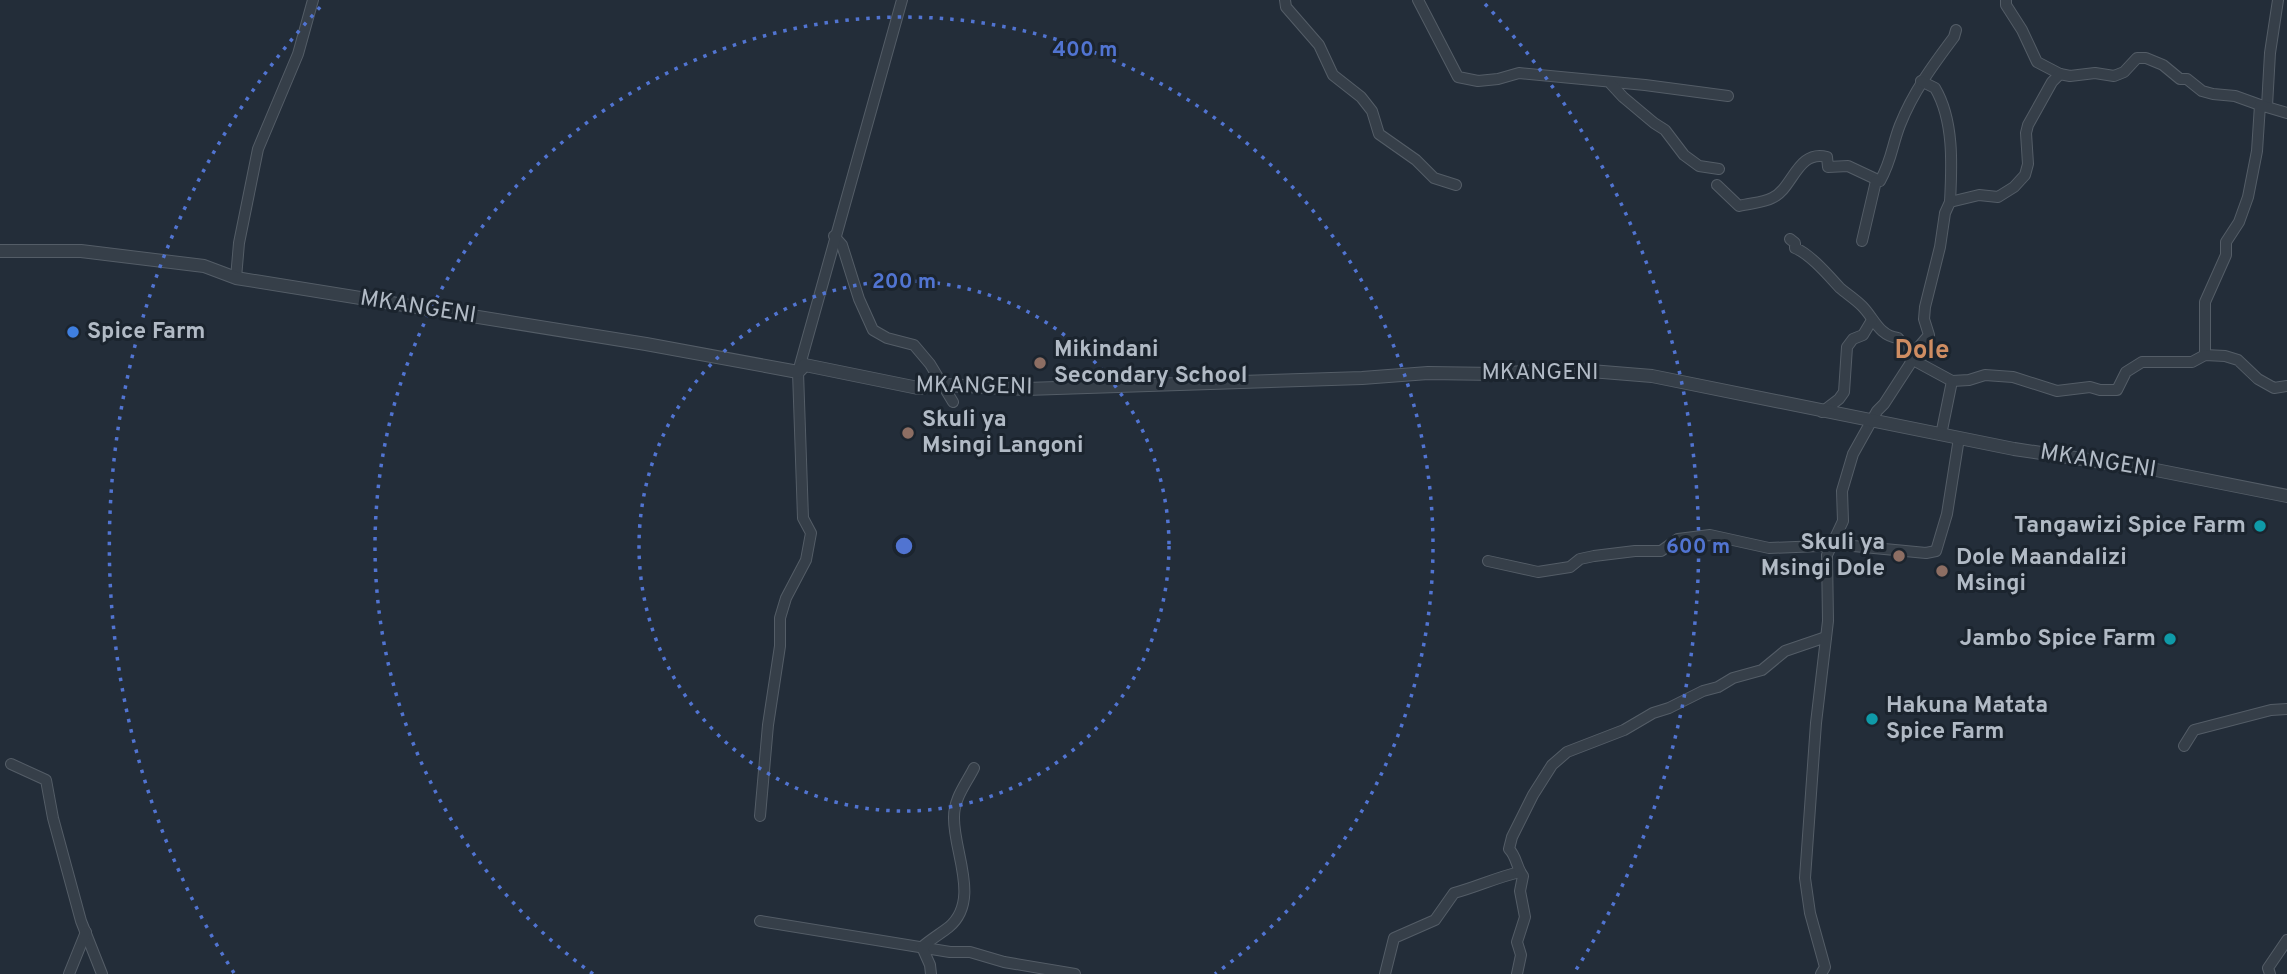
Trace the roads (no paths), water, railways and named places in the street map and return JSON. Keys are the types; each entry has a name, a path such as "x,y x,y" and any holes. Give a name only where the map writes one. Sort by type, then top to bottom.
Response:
{"street":[{"path":"236,278 239,243 258,149 298,54 313,0"},
{"path":"760,816 768,725 780,646 780,618 786,598 806,560 811,533 803,518 802,506 798,372 902,0"},
{"path":"1285,0 1286,7 1320,45 1334,75 1361,97 1372,111 1379,134 1416,160 1434,178 1457,185"},
{"path":"1418,0 1458,77 1478,81 1520,73 1728,96"},
{"path":"2006,0 2006,5 2022,30 2037,62 2060,74 2070,76 2095,73 2114,76 2124,72 2137,58 2146,58 2163,65 2180,79 2187,79 2202,91 2235,96 2287,113"},
{"path":"2205,355 2205,302 2225,256 2226,242 2239,222 2248,197 2264,106 2278,0"},
{"path":"1717,185 1739,206 1774,198 1783,190 1794,171 1812,157 1823,155 1827,157 1828,167 1848,166 1880,181 1890,163 1899,127 1921,81 1954,37 1956,30"},
{"path":"1950,202 1979,195 1998,197 2014,187 2025,175 2028,164 2028,125 2052,82 2060,74"},
{"path":"1821,974 1825,967 1810,913 1805,878 1814,781 1813,764 1828,621 1827,555 1843,521 1842,491 1853,454 1870,422 1910,364 1912,355 1929,335 1924,319 1925,307 1940,247 1945,213 1950,202 1946,109 1936,88 1921,81"},
{"path":"1611,83 1623,97 1665,130 1684,155 1699,166 1719,169"},
{"path":"1862,241 1876,181"},
{"path":"835,236 842,245 859,299 873,330 887,338 914,345 944,385 953,402"},
{"path":"1790,239 1795,248 1802,251 1864,308 1884,333 1898,338 1927,369 1952,381 1969,380 1985,374 2013,377 2057,391 2080,387 2117,390 2126,372 2142,362 2192,362 2205,355 2238,360 2258,379 2274,388 2287,386"},
{"name":"MKANGENI","path":"0,251 95,253 204,266 236,278 636,342 798,372 805,365 918,388 944,385 1026,389 1428,373 1496,374 1566,369 1651,376 1749,394 1870,422 2014,449 2156,470 2287,496"},
{"path":"1822,412 1844,392 1847,347 1853,339 1863,334 1872,320"},
{"path":"1941,435 1952,381"},
{"path":"1488,561 1538,572 1570,567 1580,559 1594,556 1661,551 1678,539 1710,535 1769,548 1830,545 1926,553 1936,551 1947,514 1959,438"},
{"path":"1517,974 1521,955 1517,942 1525,917 1520,891 1523,876 1516,855 1510,849 1512,837 1552,765 1567,752 1624,730 1653,713 1718,687 1733,678 1762,670 1785,651 1826,637"},
{"path":"2185,746 2194,730 2271,710 2287,709"},
{"path":"11,764 46,780 53,818 86,932 102,974"},
{"path":"922,947 950,926 960,912 966,880 953,816 961,787 974,768"},
{"path":"1385,974 1394,938 1435,920 1454,893 1480,886 1496,877 1520,872"},
{"path":"761,920 950,952 970,952 1004,962 1075,974"},
{"path":"69,974 86,932"},
{"path":"2270,974 2267,968 2287,940"},
{"path":"922,947 930,965 930,974"}],"place":[{"name":"Spice Farm","path":"73,332"},
{"name":"Mikindani Secondary School","path":"1040,363"},
{"name":"Skuli ya Msingi Langoni","path":"908,433"},
{"name":"Tangawizi Spice Farm","path":"2260,526"},
{"name":"Skuli ya Msingi Dole","path":"1899,556"},
{"name":"Dole Maandalizi Msingi","path":"1942,571"},
{"name":"Jambo Spice Farm","path":"2170,639"},
{"name":"Hakuna Matata Spice Farm","path":"1872,719"}],"district":[{"name":"Dole","path":"1922,351"}]}
